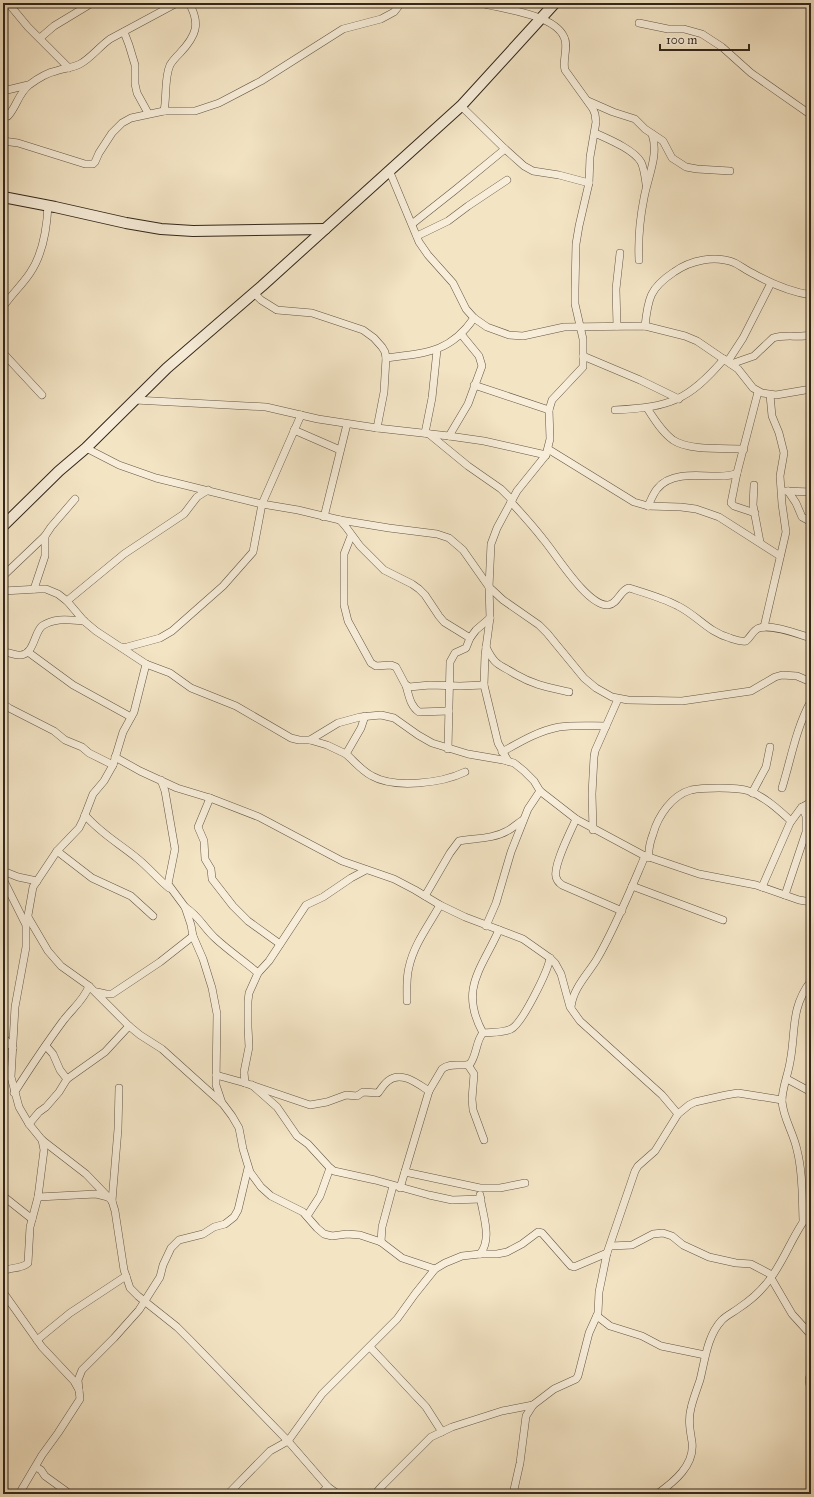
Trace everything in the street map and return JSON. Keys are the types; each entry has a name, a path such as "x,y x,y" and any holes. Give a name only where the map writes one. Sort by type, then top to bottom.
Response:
{"main road":[{"path":"3,526 59,471 86,448 167,368 254,293 461,106 555,3"},
{"path":"3,197 48,205 126,224 161,229 193,231 325,229"}],"street":[{"path":"8,3 28,27 69,68"},
{"path":"40,38 54,26 92,3"},
{"path":"8,116 16,106 20,94 29,85 46,74 85,62 101,46 177,3"},
{"path":"164,111 166,100 166,79 171,64 190,40 196,27 196,18 189,3"},
{"path":"3,141 18,143 90,165 95,162 108,137 118,126 131,118 148,113 164,111 195,111 219,103 261,81 343,29 373,22 388,16 394,12 401,3"},
{"path":"480,3 541,18 554,26 564,37 563,65 565,70 595,114 595,133 590,157 589,184 576,244 575,304 580,326 583,366 552,400 549,410 550,438 547,452 518,491 496,528 490,544 490,618 484,668 484,684 498,743 508,761"},
{"path":"639,23 668,29 684,29 702,34 722,47 751,73 811,115"},
{"path":"124,32 130,45 135,65 135,84 137,93 148,113"},
{"path":"3,91 29,85"},
{"path":"586,100 613,112 631,116 652,134 663,141 672,158 686,167 730,172"},
{"path":"461,106 524,166 533,171 559,175 589,184"},
{"path":"595,133 615,143 638,158 643,168 646,188"},
{"path":"639,260 639,226 655,145 652,134"},
{"path":"412,224 505,149"},
{"path":"389,170 417,236 428,255 452,283 466,309 474,318 497,331 523,336 564,327 645,326 685,336 697,341 728,361 743,374 758,392 770,395 811,389"},
{"path":"417,236 448,221 507,180"},
{"path":"3,307 29,275 38,259 46,227 48,205"},
{"path":"617,326 616,289 620,253"},
{"path":"645,326 649,298 653,291 663,279 680,267 695,261 707,259 733,263 783,288 811,295"},
{"path":"615,410 647,408 679,399 728,361 743,338 771,282"},
{"path":"254,293 261,300 277,310 312,313 363,330 382,347 386,358 384,392 377,428"},
{"path":"386,358 436,350 461,334 474,318"},
{"path":"449,436 468,404 481,369 482,362 461,334"},
{"path":"728,361 754,356 777,336 798,337 811,335"},
{"path":"427,434 436,350"},
{"path":"3,353 42,395"},
{"path":"583,356 640,380 679,399"},
{"path":"474,385 549,410"},
{"path":"755,513 734,506 731,503 737,473 758,392"},
{"path":"764,627 786,532 785,492 780,476 784,453 779,433 772,416 770,395"},
{"path":"135,400 266,407 347,424 449,436 547,452 634,502 648,506 681,507 707,512 719,517 780,556"},
{"path":"647,408 662,429 673,440 682,444 698,448 744,449"},
{"path":"121,647 135,645 168,634 182,624 227,581 253,552 262,504 301,415"},
{"path":"324,517 347,424"},
{"path":"294,430 340,450"},
{"path":"427,434 468,466 501,489 544,540 572,577 583,589 600,603 606,605 611,604 625,589 629,588 676,604 689,611 707,628 728,638 746,641 755,630 764,627 787,631 811,638"},
{"path":"86,448 119,465 156,478 262,504 298,510 324,517 437,534 449,538 463,550 489,587 547,633 584,678 596,688 618,699 656,702 700,699 751,692 775,677 782,675 798,676 811,682"},
{"path":"648,506 657,488 673,478 694,475 725,476 737,473"},
{"path":"754,485 755,513 760,542"},
{"path":"67,601 124,554 184,514 197,497 208,490"},
{"path":"785,492 811,492"},
{"path":"785,492 796,503 802,518 811,522"},
{"path":"3,576 45,536 75,499"},
{"path":"340,520 351,536 384,570 419,589 444,622 470,638"},
{"path":"34,589 44,559 45,536"},
{"path":"351,536 344,554 344,605 346,614 372,663 376,666 391,665 396,667 406,686 411,701 418,712 449,710"},
{"path":"3,591 34,589 52,591 67,601 84,621 146,664 170,673 191,688 236,706 291,738 310,740 327,745 346,754 373,777 404,784 444,780 456,777 465,772"},
{"path":"448,748 450,685 449,666 452,657 458,651 466,648 470,638 476,630 490,618"},
{"path":"3,652 21,655 28,652 43,625 59,619 84,621"},
{"path":"486,647 489,654 500,667 532,683 569,692"},
{"path":"28,652 74,685 131,717"},
{"path":"146,664 135,708 124,732 113,765 93,794 79,828 57,851 37,881 32,892 26,925 26,946 15,1007 11,1077 14,1093 19,1107 28,1124 42,1140 86,1174 110,1199 115,1211 126,1276 130,1288 144,1302 177,1327 288,1441 328,1487 338,1494"},
{"path":"406,686 484,684"},
{"path":"593,830 592,794 594,757 618,699"},
{"path":"782,788 798,729 811,701"},
{"path":"3,704 54,731 68,742 82,747 89,753 113,765"},
{"path":"310,740 338,723 365,716 381,715 394,718 432,743 476,756 508,761 514,764 534,781 540,791 576,819 593,830 647,857 706,876 747,883 811,902"},
{"path":"346,754 361,728 365,716"},
{"path":"502,752 530,737 551,729 561,727 606,726"},
{"path":"752,792 766,767 770,747"},
{"path":"116,757 140,771 177,788 210,798 259,817 328,855 394,879 440,906 486,926 523,939 550,958 558,966 571,1009 580,1022 662,1095 678,1114"},
{"path":"161,780 165,791 175,849 168,880 171,890"},
{"path":"571,1009 574,994 596,959 622,911 632,886 647,857 655,826 660,816 671,802 680,795 691,790 701,788 731,788 752,792 791,821"},
{"path":"486,926 496,903 511,852 530,804 540,791"},
{"path":"210,798 198,826 204,841 205,859 211,869 212,879 233,906 248,920 280,944"},
{"path":"762,887 791,821 802,807 811,802"},
{"path":"785,895 806,832 806,816 802,807"},
{"path":"85,815 112,840 139,860 181,900 185,907 193,936 208,976 216,1007 216,1086 223,1104"},
{"path":"576,819 558,863 556,875 558,881 562,885 622,911"},
{"path":"425,896 450,853 459,841 501,833 524,820"},
{"path":"57,851 92,878 130,896 154,916"},
{"path":"366,870 351,878 323,897 308,903 258,973 248,1000 247,1022 249,1047 244,1072 248,1084 277,1107 297,1136 308,1144 330,1168 397,1187 452,1200 481,1199"},
{"path":"3,871 18,877 37,881"},
{"path":"3,879 26,925"},
{"path":"632,886 723,920"},
{"path":"407,1001 409,967 414,951 420,938 440,906"},
{"path":"185,907 195,914 222,945 258,973"},
{"path":"28,917 48,951 66,970 95,991 129,1026 162,1049 223,1104 239,1128 248,1168 256,1181 271,1196 292,1206 307,1216 324,1234 332,1236 347,1234 380,1242 402,1258 435,1269"},
{"path":"483,1033 474,1017 474,981 499,930"},
{"path":"95,991 112,994 160,962 193,936"},
{"path":"380,1242 382,1227 397,1187 405,1172 429,1091 442,1068 446,1066 470,1064 475,1056 479,1038 483,1033 508,1030 516,1025 538,990 547,972 550,958"},
{"path":"803,1220 803,1197 797,1148 783,1108 782,1100 793,1046 794,1020 803,994 811,981"},
{"path":"14,1093 64,1019 84,997 89,986"},
{"path":"28,1124 59,1092 67,1079 105,1052 129,1026"},
{"path":"3,1037 13,1048"},
{"path":"46,1046 53,1054 60,1070 67,1079"},
{"path":"468,1065 474,1074 472,1099 473,1110 484,1140"},
{"path":"216,1075 310,1105 346,1095 357,1096 363,1092 378,1093 389,1080 400,1078 410,1079 429,1091"},
{"path":"3,1079 11,1077"},
{"path":"787,1079 811,1092"},
{"path":"110,1199 118,1129 119,1088"},
{"path":"513,1494 520,1463 526,1416 533,1405 547,1393 576,1379 578,1376 589,1333 597,1316 599,1292 607,1253 611,1246 623,1205 638,1166 652,1155 678,1114 695,1102 738,1093 782,1100"},
{"path":"3,1271 24,1266 28,1263 32,1219 38,1197 44,1150 42,1140"},
{"path":"19,1494 42,1455 80,1399 78,1380 82,1370 139,1310 160,1277 163,1265 171,1248 179,1240 203,1234 225,1224 234,1217 238,1210 248,1168"},
{"path":"307,1216 320,1196 330,1168"},
{"path":"405,1172 480,1188 500,1188 525,1183"},
{"path":"480,1188 486,1240 485,1246 480,1254"},
{"path":"38,1197 96,1194 110,1199"},
{"path":"3,1196 32,1219"},
{"path":"657,1494 670,1485 691,1459 692,1450 689,1418 705,1355 713,1335 723,1319 748,1302 772,1276 803,1220 811,1211"},
{"path":"228,1494 270,1451 288,1441 322,1394 398,1319 415,1294 435,1269 453,1259 480,1254 497,1254 507,1252 522,1244 536,1233 540,1232 571,1266 574,1267 607,1253"},
{"path":"611,1246 632,1245 653,1234 663,1233 672,1236 683,1245 708,1257 736,1263 751,1264 772,1276 792,1314 811,1335"},
{"path":"37,1340 70,1313 126,1276"},
{"path":"3,1292 6,1300 42,1347 74,1381 79,1390"},
{"path":"597,1316 610,1326 642,1336 657,1344 705,1355"},
{"path":"370,1347 426,1406 442,1432"},
{"path":"811,1370 808,1380 811,1393"},
{"path":"375,1494 423,1443 431,1437 452,1428 502,1411 533,1405"},
{"path":"36,1467 41,1470 45,1476 70,1494"},
{"path":"670,1485 670,1494"},
{"path":"320,1494 328,1487"}]}
